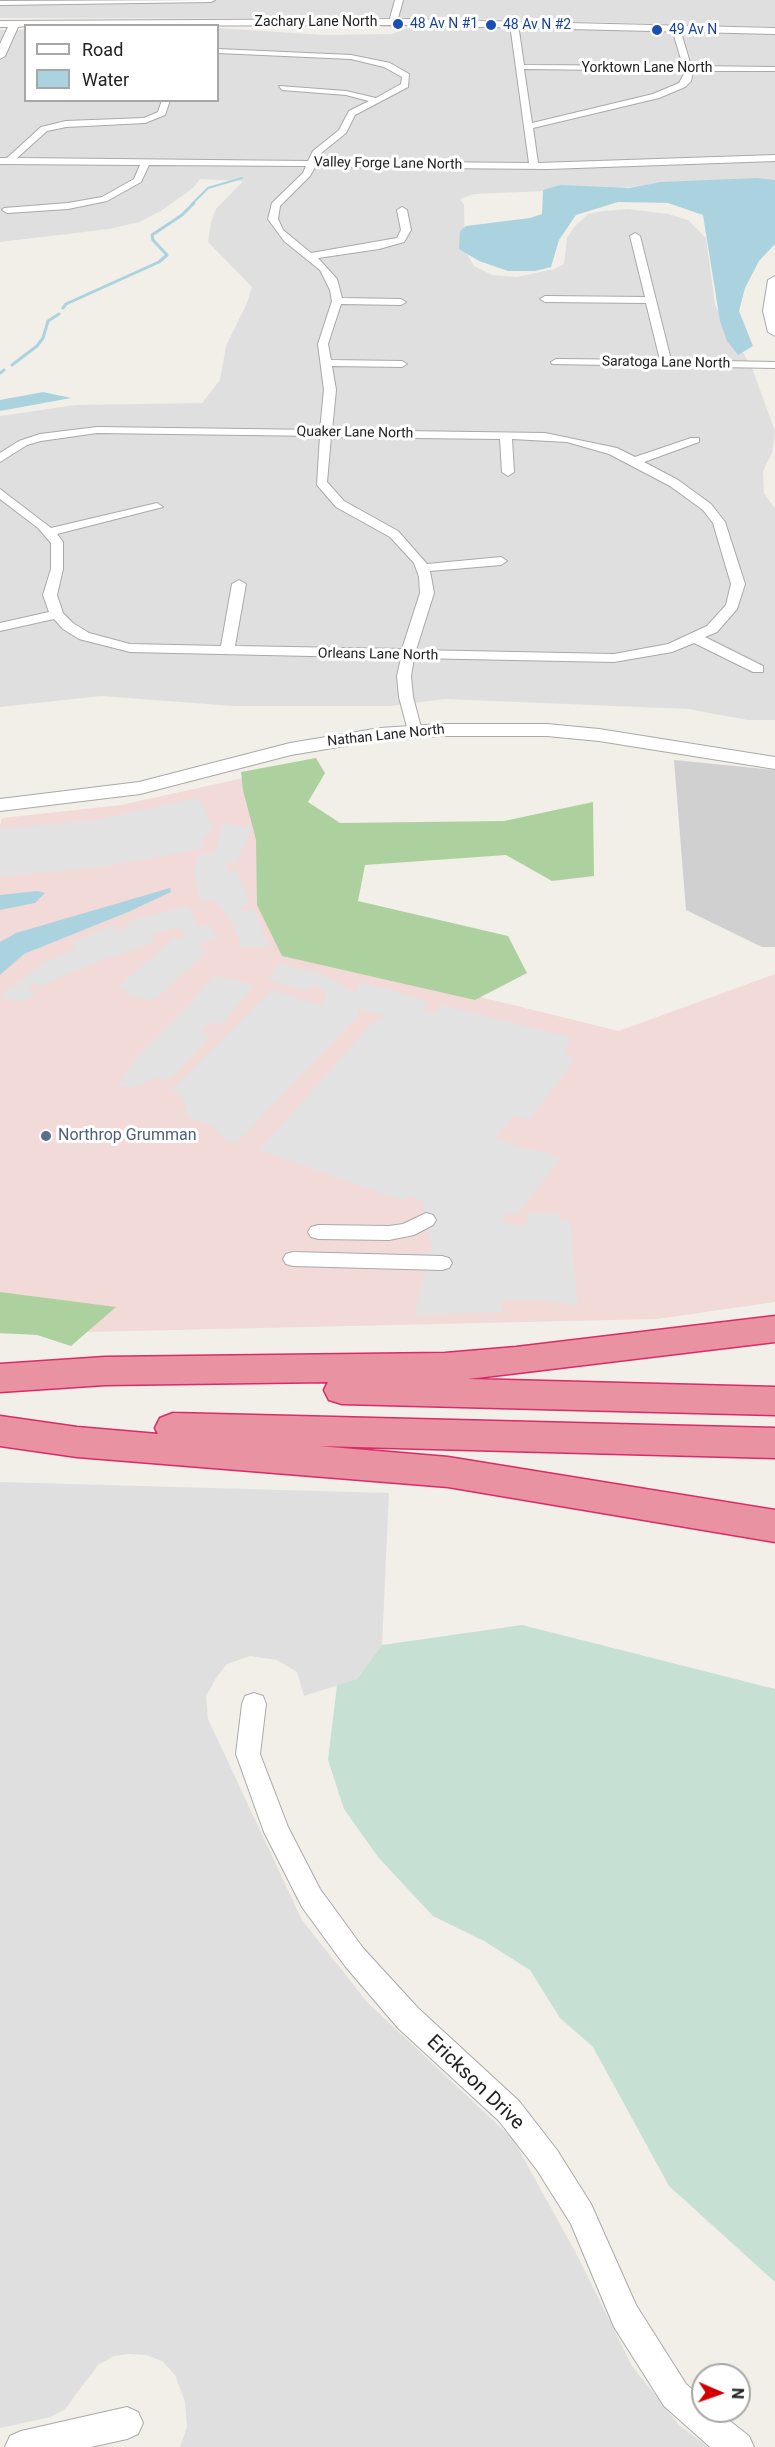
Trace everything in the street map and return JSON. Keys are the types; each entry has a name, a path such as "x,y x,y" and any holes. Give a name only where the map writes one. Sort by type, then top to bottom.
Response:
{"highway":[{"path":"0,1380 105,1371 445,1367 538,1359 775,1329"},
{"path":"0,1380 775,1401"},
{"path":"0,1424 775,1443"},
{"path":"0,1431 77,1442 448,1472 775,1526"}],"street":[{"path":"0,3 211,0"},
{"path":"393,22 399,0"},
{"name":"Zachary Lane North","path":"0,24 393,22 775,31"},
{"path":"0,54 14,24"},
{"path":"514,24 534,166"},
{"path":"528,127 667,93 687,81 688,68 675,29"},
{"path":"219,51 313,54 376,62 396,68 406,76 407,80 400,89 352,113 343,130 316,153 300,181 275,205 273,219 279,231 312,256 332,279 337,301 325,330 324,363 330,390 321,470 324,488 340,504 394,534 409,548 424,568 427,593 404,676 406,697 415,731"},
{"name":"Yorktown Lane North","path":"520,67 775,69"},
{"path":"282,88 335,92 375,100"},
{"path":"5,161 38,132 53,126 135,122 162,113 165,102"},
{"name":"Valley Forge Lane North","path":"5,161 312,162 534,166 775,158"},
{"path":"7,210 68,206 104,199 119,193 138,180 146,162"},
{"path":"312,256 380,246 401,240 406,230 402,210"},
{"path":"635,236 666,363"},
{"path":"775,280 770,311 775,332"},
{"path":"545,299 650,300"},
{"path":"337,301 401,302"},
{"path":"324,363 402,364"},
{"name":"Saratoga Lane North","path":"556,363 775,364"},
{"name":"Quaker Lane North","path":"5,454 40,438 97,430 506,435 568,439 613,451 634,461"},
{"path":"506,435 508,472"},
{"path":"634,461 695,440"},
{"name":"Orleans Lane North","path":"57,614 68,626 84,636 130,648 408,656 614,658 653,652 696,638 712,629 732,606 738,584 726,538 719,522 707,507 674,483 634,461"},
{"path":"0,493 49,532 57,542 59,555 50,595 57,614 0,627"},
{"path":"49,532 158,507"},
{"path":"424,568 501,561"},
{"path":"227,651 239,584"},
{"path":"696,638 758,669"},
{"name":"Nathan Lane North","path":"0,804 81,797 140,788 290,749 351,738 415,731 491,728 547,730 611,737 775,763"},
{"path":"318,1232 389,1233 407,1230 426,1220"},
{"path":"293,1259 442,1263"},
{"name":"Erickson Drive","path":"254,1704 249,1754 278,1832 311,1898 354,1957 408,2018 509,2111 547,2160 581,2214 625,2316 663,2378 675,2395 724,2438 738,2447"},
{"path":"21,2447 127,2423"}],"shaded area":[{"path":"0,0 775,0 775,27 475,19 0,18"},
{"path":"416,25 775,33 775,184 665,183 621,188 474,194 460,199 464,205 465,251 474,266 492,275 517,277 554,269 564,264 567,238 575,226 588,214 603,211 629,209 668,214 688,220 706,238 715,305 752,368 775,431 772,453 763,471 764,493 775,509 775,720 747,720 688,709 445,699 390,706 233,706 101,696 0,707 0,416 76,405 202,403 220,380 226,346 247,303 252,287 208,242 216,209 243,181 200,179 193,188 161,211 139,222 109,229 0,242 0,30 24,30 24,102 219,102 219,28 323,35 392,34"},
{"path":"674,760 775,770 775,947 762,947 686,910"},
{"name":"Northrop Grumman","path":"257,775 305,954 619,1031 775,974 775,1302 657,1319 0,1334 0,825 2,818 121,805"},
{"path":"197,798 207,812 205,814 213,827 201,841 204,848 108,866 0,877 0,829 97,820"},
{"path":"222,823 252,827 237,863 228,862 227,871 237,870 249,904 240,908 246,912 254,909 269,947 240,947 238,936 229,918 213,899 200,901 194,872 200,853 209,855 216,851"},
{"path":"188,906 198,927 210,925 218,938 201,944 199,948 207,952 153,1001 125,994 127,991 118,987 175,937 182,940 185,937 179,927 152,935 154,942 75,970 41,987 34,983 28,988 36,992 26,1002 0,996 40,965 76,948 72,942 115,925 119,932 129,927 125,922"},
{"path":"278,963 320,973 355,993 361,982 427,1001 424,1011 435,1013 442,1005 572,1038 564,1052 574,1061 529,1120 514,1115 496,1137 524,1149 547,1152 560,1159 517,1215 505,1214 503,1224 527,1225 527,1213 558,1213 560,1221 570,1221 578,1305 534,1299 501,1301 503,1312 414,1315 432,1247 422,1200 407,1196 404,1201 259,1150 374,1021 387,1016 358,1008 359,1015 235,1144 224,1139 212,1126 187,1116 183,1097 171,1091 272,990 322,1006 326,993 315,985 307,991 268,980"},
{"path":"214,975 254,985 221,1025 210,1022 202,1031 210,1036 169,1080 157,1078 132,1087 118,1086 133,1061 190,1004"},
{"path":"0,1482 389,1493 382,1645 357,1679 304,1696 297,1672 277,1660 250,1656 227,1664 216,1678 206,1696 208,1719 302,1920 368,2003 513,2139 577,2255 632,2366 679,2425 708,2447 180,2447 187,2427 185,2402 175,2375 162,2361 146,2355 129,2354 114,2356 98,2365 65,2409 51,2417 0,2428"}],"green space":[{"path":"316,758 325,773 308,802 340,823 504,821 593,802 594,876 552,881 506,855 365,865 358,901 508,936 527,973 475,1000 282,956 257,905 256,840 243,790 241,772"},
{"path":"0,1292 116,1307 71,1346 37,1335 0,1333"},
{"path":"522,1625 775,1689 775,2282 669,2186 593,2047 560,2018 530,1970 484,1941 433,1916 378,1857 344,1809 328,1760 337,1685 357,1679 382,1645"}],"water":[{"path":"757,178 775,180 775,244 759,261 745,288 739,311 753,346 738,355 727,341 720,321 703,215 668,203 618,202 576,215 559,240 551,267 535,271 508,271 479,261 459,249 460,231 466,226 530,218 542,214 543,190 560,185 629,188 661,182"},
{"path":"43,392 71,398 0,411 0,400"},
{"path":"170,888 171,892 128,912 24,954 0,975 0,942 16,933"},
{"path":"37,891 45,893 35,903 0,910 0,895"}],"waterway":[{"path":"192,204 208,188 242,178"},
{"path":"63,308 66,304 159,262 167,255 153,240 152,235 182,215 194,203"},
{"path":"12,365 37,346 43,338 48,321 59,314"},
{"path":"0,373 4,370"}],"place":[{"name":"48 Av N #1","path":"398,24"},
{"name":"48 Av N #2","path":"491,25"},
{"name":"49 Av N","path":"657,30"},
{"name":"Northrop Grumman","path":"46,1136"}]}
